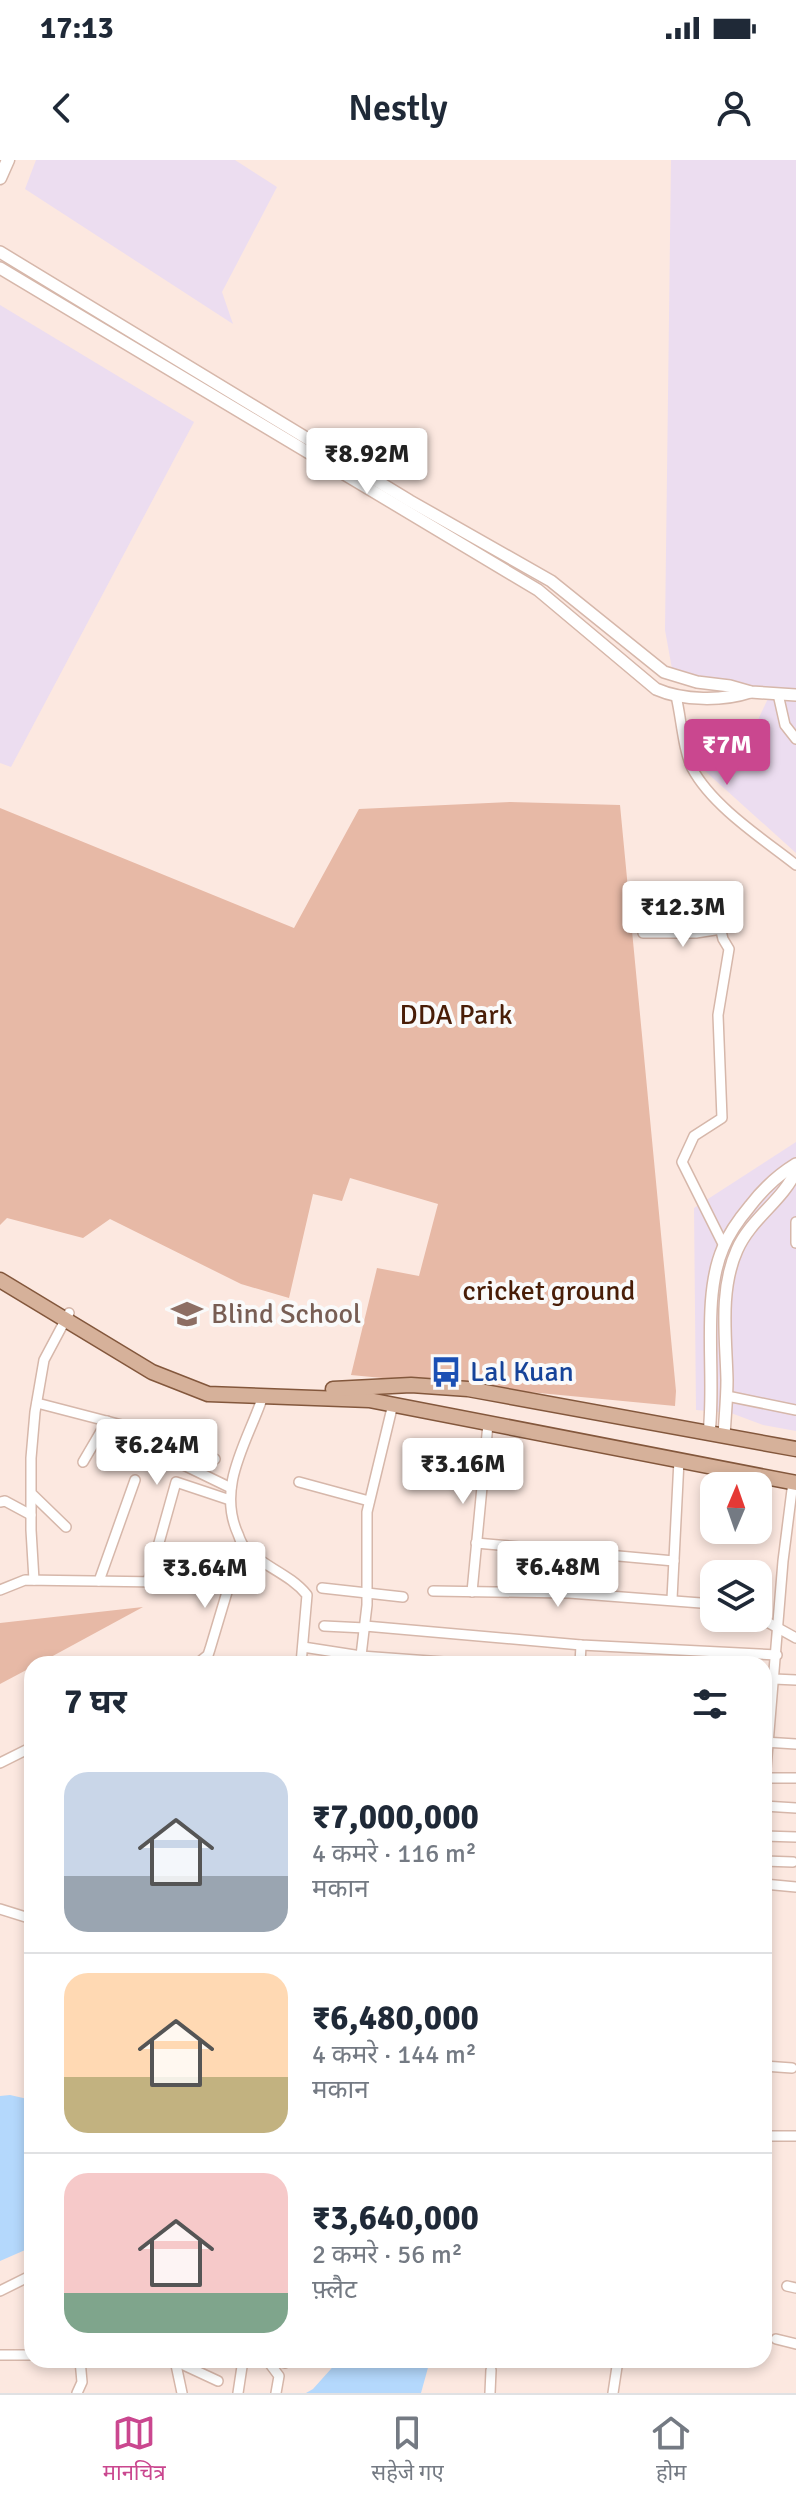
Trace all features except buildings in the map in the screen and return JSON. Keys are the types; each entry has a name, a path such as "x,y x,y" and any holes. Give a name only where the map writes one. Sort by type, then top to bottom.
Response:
{"main road":[{"path":"0,178 8,160"},
{"path":"0,1270 152,1372 208,1394 370,1393 411,1385 468,1389 796,1449"},
{"path":"0,1280 167,1371 207,1385 370,1393 393,1404 488,1424 794,1482"}],"street":[{"path":"0,252 385,486 551,581 664,672 681,679 751,692 796,695"},
{"path":"0,268 538,590 656,689 676,696 726,698 751,692"},
{"path":"778,694 785,725 796,739"},
{"path":"676,696 690,763 700,779 717,800 796,865"},
{"path":"714,903 729,949 718,1015 722,1118 694,1136 682,1162 724,1246"},
{"path":"643,933 696,933 721,929"},
{"path":"709,1433 713,1289 724,1246 755,1200 773,1181 796,1167"},
{"path":"724,1436 726,1307 734,1261 751,1225 782,1192 796,1167"},
{"path":"796,1222 796,1243"},
{"path":"34,1580 32,1436 44,1360 67,1317"},
{"path":"263,1396 233,1471 230,1500 234,1525 244,1547 307,1595 302,1656"},
{"path":"727,1396 796,1410"},
{"path":"37,1403 158,1435 215,1459"},
{"path":"361,1656 367,1594 366,1518 393,1404"},
{"path":"83,1462 107,1421"},
{"path":"472,1592 488,1424"},
{"path":"120,1440 165,1456 231,1488"},
{"path":"672,1599 679,1460"},
{"path":"99,1581 135,1480"},
{"path":"148,1582 177,1482 230,1500"},
{"path":"299,1482 369,1501"},
{"path":"772,1673 777,1655 794,1482"},
{"path":"33,1495 66,1527"},
{"path":"0,1502 5,1501 31,1515"},
{"path":"476,1543 674,1561"},
{"path":"207,1656 244,1547"},
{"path":"0,1590 25,1580 231,1581"},
{"path":"322,1588 403,1597"},
{"path":"433,1591 555,1592 700,1602"},
{"path":"772,1625 796,1638"},
{"path":"324,1626 581,1645 777,1655"},
{"path":"580,1656 581,1645"},
{"path":"303,1647 343,1656"},
{"path":"772,1680 796,1680"},
{"path":"772,1742 796,1744"},
{"path":"0,1763 24,1751"},
{"path":"772,1778 796,1778"},
{"path":"772,1806 796,1808"},
{"path":"772,1836 796,1837"},
{"path":"772,1861 793,1862"},
{"path":"772,1885 796,1887"},
{"path":"0,1909 24,1916"},
{"path":"772,2067 792,2068"},
{"path":"772,2136 796,2136"},
{"path":"0,2291 24,2279"},
{"path":"776,2339 796,2344"},
{"path":"0,2355 24,2355"},
{"path":"77,2393 82,2382 81,2368"},
{"path":"177,2368 182,2393"},
{"path":"191,2368 218,2381"},
{"path":"238,2393 242,2368"},
{"path":"274,2368 279,2376 276,2393"},
{"path":"613,2393 617,2368"},
{"path":"487,2392 491,2370"}],"shaded area":[{"path":"36,160 235,160 277,187 222,292 233,324 25,189"},
{"path":"671,160 796,160 796,853 694,761 755,726 773,688 722,693 674,680 665,630"},
{"path":"0,305 194,422 11,767 0,763"},
{"path":"796,1142 796,1431 763,1425 731,1413 696,1410 694,1208"}],"green space":[{"name":"DDA Park","path":"510,802 620,805 675,1406 351,1375 377,1268 419,1276 438,1204 350,1178 342,1201 313,1194 289,1298 241,1284 110,1219 83,1238 7,1218 0,1225 0,808 294,928 359,809"},
{"path":"143,1607 53,1656 24,1656 24,1671 0,1684 0,1623"}],"water":[{"path":"0,2096 24,2098 24,2250 0,2261"},
{"path":"332,2368 428,2368 421,2393 306,2393"}],"place":[{"name":"Blind School","path":"187,1314"},
{"name":"Lal Kuan","path":"446,1372"}],"park label":[{"name":"cricket ground","path":"549,1291"}]}
